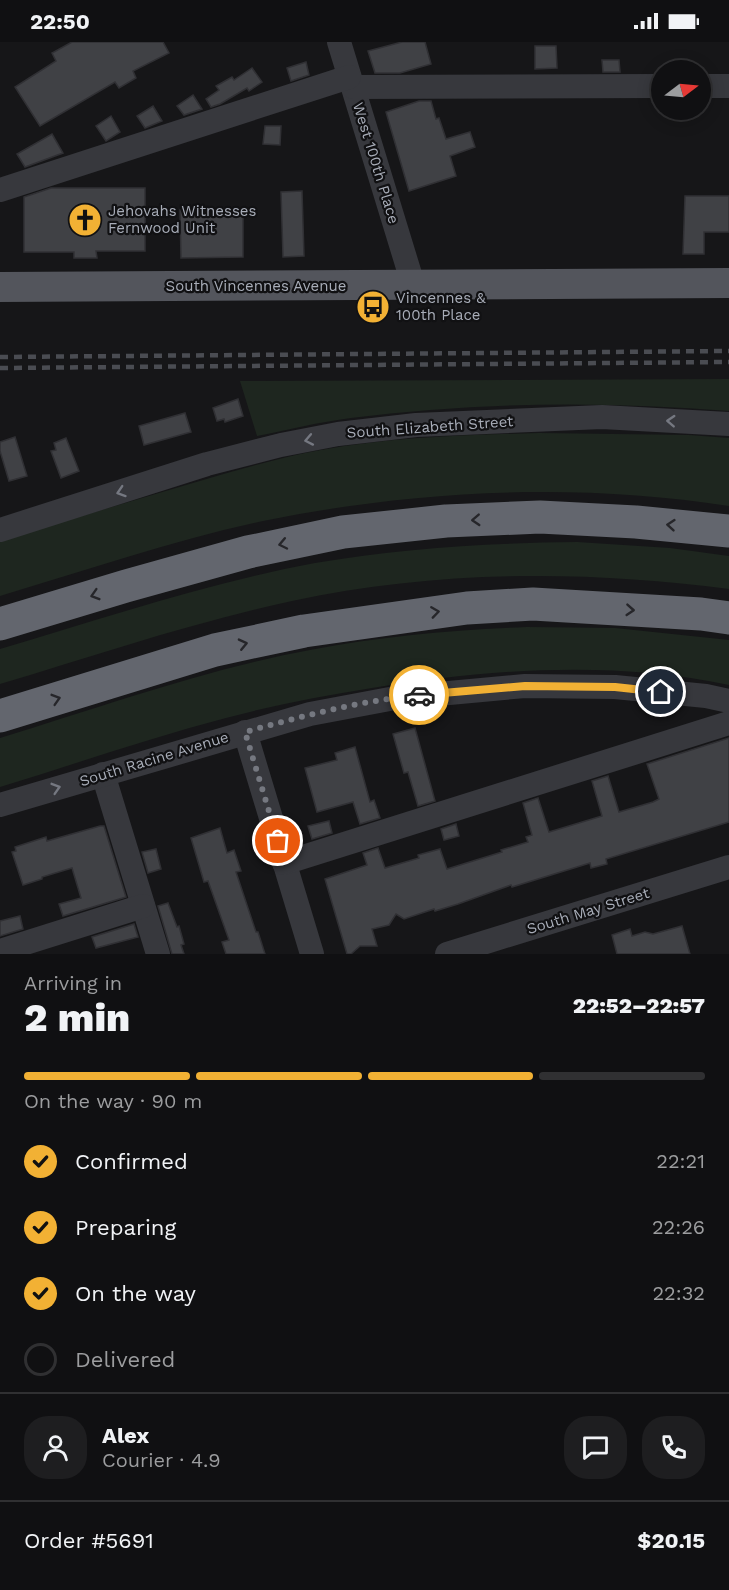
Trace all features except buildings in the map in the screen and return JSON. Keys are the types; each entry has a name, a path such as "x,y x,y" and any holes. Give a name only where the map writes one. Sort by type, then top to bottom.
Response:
{"highway":[{"path":"0,624 248,552 343,532 446,521 540,517 636,522 729,531"},
{"path":"0,716 215,650 304,631 467,608 533,604 701,614 729,618"}],"main road":[{"name":"South Vincennes Avenue","path":"0,287 729,283"}],"street":[{"name":"West 100th Place","path":"339,42 413,285"},
{"path":"0,190 351,82 651,86"},
{"path":"711,86 729,86"},
{"name":"South Elizabeth Street","path":"0,530 207,464 281,445 338,434 416,425 602,417 729,424"},
{"name":"South Racine Avenue","path":"0,805 310,714 395,698 525,686 615,687 706,696 729,701"},
{"path":"284,863 729,723"},
{"path":"245,732 312,954"},
{"path":"103,774 158,954"},
{"name":"South May Street","path":"447,954 729,867"},
{"path":"0,951 143,906"}],"shaded area":[{"path":"729,379 729,411 587,405 492,406 351,418 257,436 240,381"},
{"path":"539,433 689,435 729,438 729,506 671,498 554,492 437,496 378,502 320,510 230,529 164,546 0,596 0,541 72,519 240,469 321,450 402,439"},
{"path":"577,542 670,548 729,556 729,589 620,578 565,576 510,576 401,583 255,609 0,684 0,649 156,602 275,571 315,563 413,550 478,545"},
{"path":"527,627 615,628 729,640 729,685 685,677 595,670 506,672 416,681 244,713 0,787 0,738 154,690 232,667 337,645 418,634"}],"railway":[{"path":"0,357 729,351"},
{"path":"0,368 729,362"}],"way so far":[{"path":"278,841 245,732 310,714 419,695"}],"place":[{"name":"Jehovahs Witnesses Fernwood Unit","path":"85,220"},
{"name":"Vincennes & 100th Place","path":"373,307"}],"route":[{"path":"419,695 525,686 615,687 661,692"}]}
